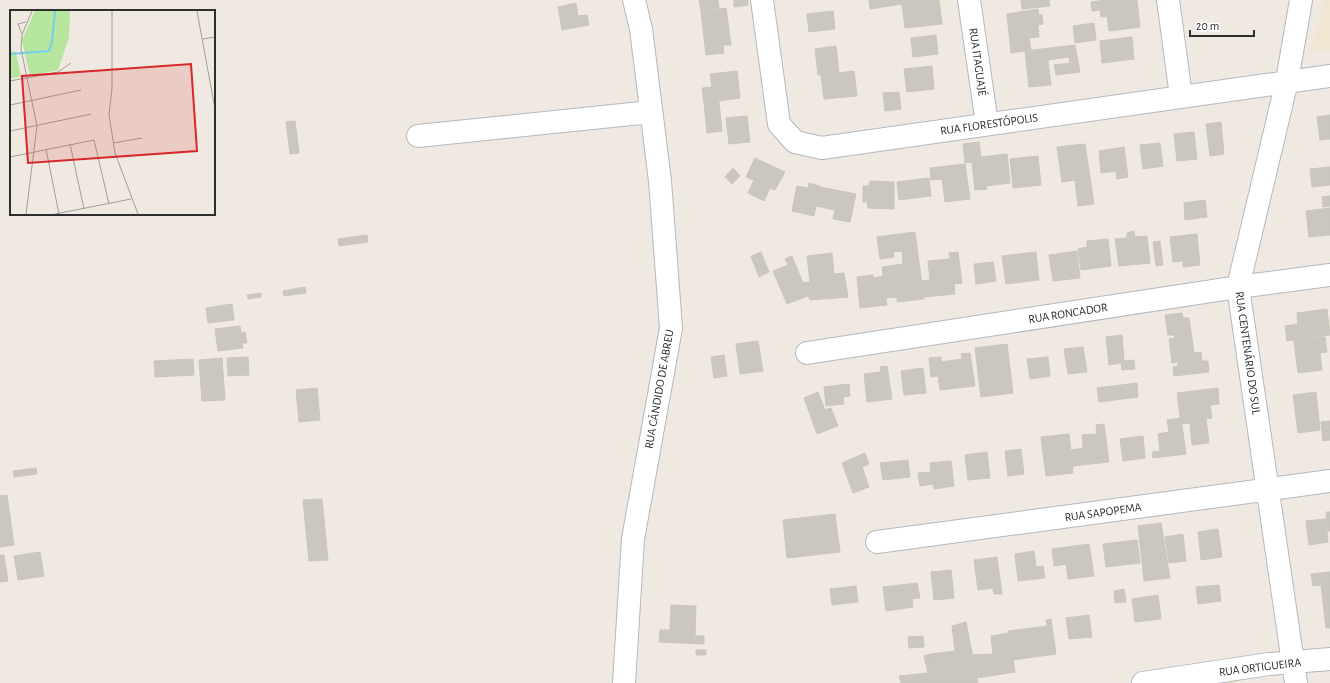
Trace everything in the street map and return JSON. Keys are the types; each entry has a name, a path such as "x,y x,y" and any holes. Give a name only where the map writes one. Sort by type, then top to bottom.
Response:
{"street":[{"name":"RUA CÂNDIDO DE ABREU","path":"624,683 633,539 671,328 660,181 641,29 634,0"},
{"name":"RUA FLORESTÓPOLIS","path":"762,0 779,124 795,142 822,148 1330,76"},
{"name":"RUA ITAGUAJÉ","path":"969,0 987,124"},
{"path":"1168,0 1181,96"},
{"name":"RUA CENTENÁRIO DO SUL","path":"1294,673 1266,490 1238,287 1287,81 1301,0"},
{"path":"418,136 651,112"},
{"name":"RUA RONCADOR","path":"807,352 1238,287 1330,275"},
{"name":"RUA SAPOPEMA","path":"877,542 1330,481"},
{"name":"RUA ORTIGUEIRA","path":"1143,683 1294,673 1330,659"}],"shaded area":[{"path":"1325,0 1330,0 1330,50 1310,52"}],"building":[{"path":"699,0 718,0 719,8 701,11"},
{"path":"734,0 748,0 748,5 734,7"},
{"path":"869,0 939,0 942,24 905,28 902,4 870,9"},
{"path":"1021,0 1049,0 1050,6 1022,9"},
{"path":"1105,0 1137,0 1140,27 1109,31 1107,16 1101,17 1100,10 1092,11 1091,2"},
{"path":"576,3 578,16 587,15 589,25 562,30 558,7"},
{"path":"726,8 731,45 723,45 724,53 706,55 701,12"},
{"path":"1038,9 1039,15 1042,15 1043,24 1038,25 1039,37 1029,38 1031,50 1011,53 1007,14"},
{"path":"833,11 835,29 809,32 807,14"},
{"path":"1094,23 1096,40 1075,43 1073,26"},
{"path":"936,35 938,54 913,57 911,38"},
{"path":"1132,37 1134,59 1102,63 1100,41"},
{"path":"1075,45 1080,72 1056,75 1054,65 1070,63 1069,57 1048,60 1051,85 1029,87 1025,51"},
{"path":"836,46 839,73 818,75 815,49"},
{"path":"932,66 934,89 907,92 904,69"},
{"path":"737,71 740,98 704,103 702,88 712,87 710,74"},
{"path":"854,71 857,96 824,99 821,75"},
{"path":"899,92 901,109 885,111 883,93"},
{"path":"719,102 722,131 707,133 704,103"},
{"path":"1330,115 1330,139 1320,140 1317,117"},
{"path":"747,116 750,142 729,144 726,118"},
{"path":"295,121 299,153 290,154 286,122"},
{"path":"1221,122 1224,154 1210,156 1206,124"},
{"path":"1194,132 1197,159 1177,161 1174,134"},
{"path":"979,142 981,157 1007,154 1010,183 986,186 987,189 975,190 972,162 965,163 963,144"},
{"path":"1160,143 1163,166 1143,169 1140,145"},
{"path":"1085,144 1094,204 1078,206 1075,180 1062,182 1057,147"},
{"path":"1124,147 1128,177 1117,179 1116,171 1101,173 1099,151"},
{"path":"1038,156 1041,185 1013,188 1010,159"},
{"path":"755,158 785,172 775,190 770,188 764,201 748,193 754,180 746,177"},
{"path":"965,164 970,199 945,202 942,179 931,180 930,168"},
{"path":"1330,167 1330,185 1312,187 1310,169"},
{"path":"733,168 740,176 732,184 725,177"},
{"path":"929,178 931,196 899,200 897,182"},
{"path":"870,181 894,182 894,209 868,208 867,202 863,202 863,186 869,186"},
{"path":"809,183 820,186 814,216 792,211 797,186 808,188"},
{"path":"820,187 856,194 850,222 833,219 835,210 816,206"},
{"path":"1330,196 1330,206 1323,207 1322,197"},
{"path":"1205,200 1207,217 1185,220 1184,203"},
{"path":"1330,208 1330,235 1309,237 1306,211"},
{"path":"1134,231 1135,237 1147,236 1150,263 1119,266 1115,239 1127,238 1127,233"},
{"path":"915,232 924,299 897,302 897,297 886,298 882,267 903,264 902,251 893,252 894,257 880,259 877,237"},
{"path":"1197,234 1200,265 1183,267 1183,261 1173,262 1170,237"},
{"path":"367,235 368,242 339,246 338,239"},
{"path":"1108,239 1111,266 1081,270 1078,249 1087,247 1087,241"},
{"path":"1160,241 1163,265 1156,266 1153,242"},
{"path":"1077,251 1080,278 1053,281 1049,255"},
{"path":"761,252 769,272 759,277 751,256"},
{"path":"958,252 962,283 954,284 955,294 924,297 922,281 930,280 928,261 950,259 949,253"},
{"path":"1036,252 1039,280 1006,284 1002,256"},
{"path":"832,253 834,274 844,273 848,297 810,300 803,283 810,282 807,256"},
{"path":"792,256 808,296 787,304 773,271 788,265 785,259"},
{"path":"993,262 996,281 976,284 974,264"},
{"path":"873,275 874,278 883,276 887,305 860,308 857,277"},
{"path":"305,287 306,293 284,296 283,291"},
{"path":"261,293 261,297 248,299 247,295"},
{"path":"232,304 234,320 208,323 206,308"},
{"path":"1327,309 1330,335 1287,341 1285,326 1298,324 1297,313"},
{"path":"1182,313 1183,318 1189,318 1194,353 1201,352 1202,361 1208,361 1209,372 1174,376 1173,367 1178,366 1178,362 1172,363 1169,339 1175,338 1174,335 1168,335 1165,315"},
{"path":"240,326 241,333 245,332 247,343 242,343 243,348 218,351 215,329"},
{"path":"1122,335 1124,361 1134,360 1135,369 1122,370 1121,363 1109,365 1106,337"},
{"path":"1325,337 1327,352 1320,353 1322,370 1298,373 1294,341"},
{"path":"758,341 763,371 740,374 736,344"},
{"path":"1007,344 1013,393 981,397 975,348"},
{"path":"1083,347 1087,372 1068,374 1064,349"},
{"path":"970,353 975,386 940,390 938,376 931,377 929,358 941,357 941,362 962,359 961,354"},
{"path":"724,355 727,376 714,378 711,357"},
{"path":"248,357 249,375 228,376 227,358"},
{"path":"1048,357 1050,376 1030,379 1027,359"},
{"path":"222,358 225,400 202,401 199,360"},
{"path":"193,359 194,375 155,377 154,361"},
{"path":"887,366 892,399 867,402 864,374 881,372 880,367"},
{"path":"923,368 926,393 904,395 901,371"},
{"path":"1137,383 1138,397 1099,402 1097,388"},
{"path":"849,384 850,396 843,397 844,404 826,406 824,387"},
{"path":"317,388 320,420 299,422 296,390"},
{"path":"1218,388 1219,404 1210,405 1212,418 1206,419 1209,443 1192,445 1190,423 1181,424 1177,393"},
{"path":"818,392 825,410 831,408 838,426 817,434 804,398"},
{"path":"1316,392 1320,430 1298,433 1293,395"},
{"path":"1181,418 1186,454 1153,458 1152,452 1160,451 1158,434 1169,432 1167,420"},
{"path":"1330,421 1330,440 1323,441 1321,422"},
{"path":"1104,424 1109,462 1073,466 1071,450 1083,448 1082,435 1097,434 1096,425"},
{"path":"1069,434 1073,473 1046,476 1041,437"},
{"path":"1143,436 1145,458 1123,461 1120,439"},
{"path":"1021,449 1024,474 1008,476 1005,451"},
{"path":"987,452 990,478 968,480 965,455"},
{"path":"865,453 869,464 862,467 869,487 853,493 842,463"},
{"path":"908,460 910,477 883,480 880,463"},
{"path":"951,461 954,486 934,489 933,484 920,486 918,473 931,472 930,463"},
{"path":"36,468 37,474 14,477 13,471"},
{"path":"7,495 14,545 0,547 0,496"},
{"path":"322,499 328,560 309,561 303,500"},
{"path":"1326,512 1330,512 1330,531 1328,531"},
{"path":"835,514 840,552 787,558 783,520"},
{"path":"1326,519 1328,542 1309,545 1306,521"},
{"path":"1161,523 1170,578 1144,581 1138,526"},
{"path":"1218,529 1222,557 1201,560 1198,532"},
{"path":"1183,534 1186,561 1169,563 1165,537"},
{"path":"1137,540 1140,563 1106,567 1103,544"},
{"path":"1089,544 1094,576 1068,579 1066,564 1054,566 1052,549"},
{"path":"1034,551 1036,567 1043,566 1045,578 1018,581 1015,554"},
{"path":"40,552 44,576 18,580 14,556"},
{"path":"0,555 4,555 8,581 0,582"},
{"path":"997,557 1002,594 994,594 993,588 978,590 974,560"},
{"path":"951,570 954,598 934,600 931,572"},
{"path":"1330,572 1330,628 1326,628 1321,585 1313,586 1311,574"},
{"path":"917,583 920,598 912,599 913,607 886,611 883,587"},
{"path":"1219,585 1221,601 1198,604 1196,587"},
{"path":"856,586 858,602 832,605 830,589"},
{"path":"1124,589 1126,602 1115,603 1114,591"},
{"path":"1158,595 1161,619 1135,622 1132,599"},
{"path":"671,605 696,606 695,636 704,636 704,644 659,642 660,630 670,630"},
{"path":"1089,615 1092,637 1069,639 1066,618"},
{"path":"1051,619 1056,654 1013,660 1008,631 1047,626 1046,620"},
{"path":"966,622 978,683 938,683 931,654 955,651 952,626"},
{"path":"1009,633 1015,672 977,678 973,655 993,654 991,636"},
{"path":"923,636 924,647 909,648 908,637"},
{"path":"696,650 706,650 706,655 696,655"},
{"path":"931,654 938,683 901,683 899,676 928,673 924,656"}]}
